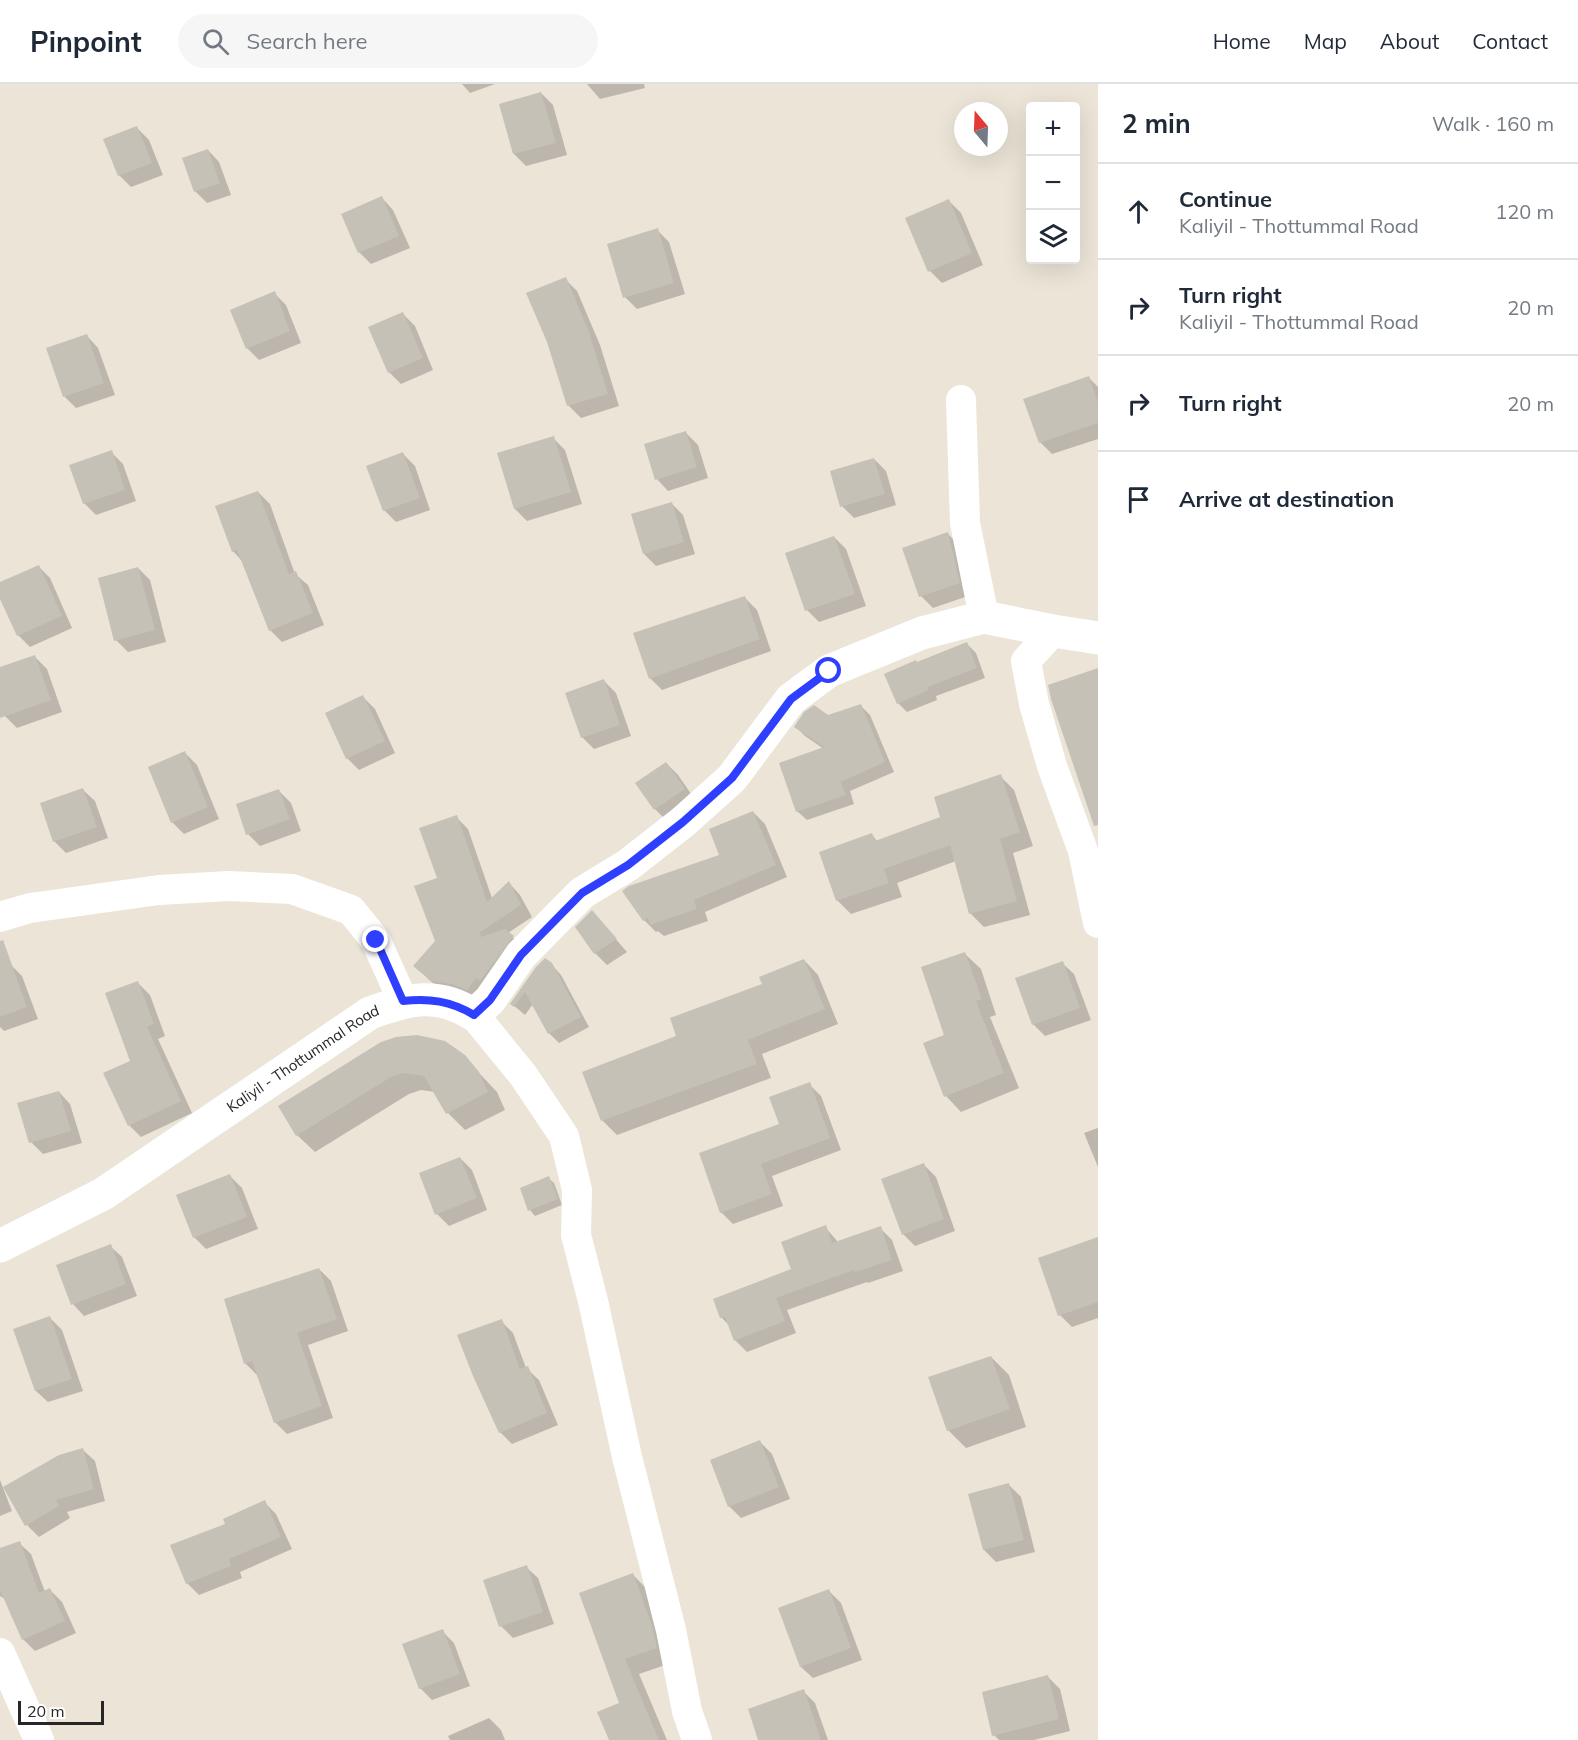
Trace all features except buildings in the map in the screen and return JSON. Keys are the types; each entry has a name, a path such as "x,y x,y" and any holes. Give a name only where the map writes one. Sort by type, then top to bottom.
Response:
{"main road":[{"path":"474,1015 490,1000 521,955 582,893 628,865 683,822 732,778 791,699 829,671 922,633 984,617 1098,638"},
{"name":"Kaliyil - Thottummal Road","path":"0,1246 103,1194 370,1013 403,1001 426,999 448,1003 474,1015"}],"street":[{"path":"961,400 965,523 984,617"},
{"path":"1053,631 1026,661 1034,704 1052,766 1083,851 1098,923"},
{"path":"0,917 30,908 159,890 230,886 292,889 351,910 376,940 403,1001"},
{"path":"474,1015 523,1075 564,1136 577,1190 576,1235 627,1457 671,1630 687,1711 697,1740"},
{"path":"0,1653 39,1740"}],"route":[{"path":"376,940 403,1001 426,999 448,1003 474,1015 490,1000 521,955 582,893 628,865 683,822 732,778 791,699 829,671"}]}
